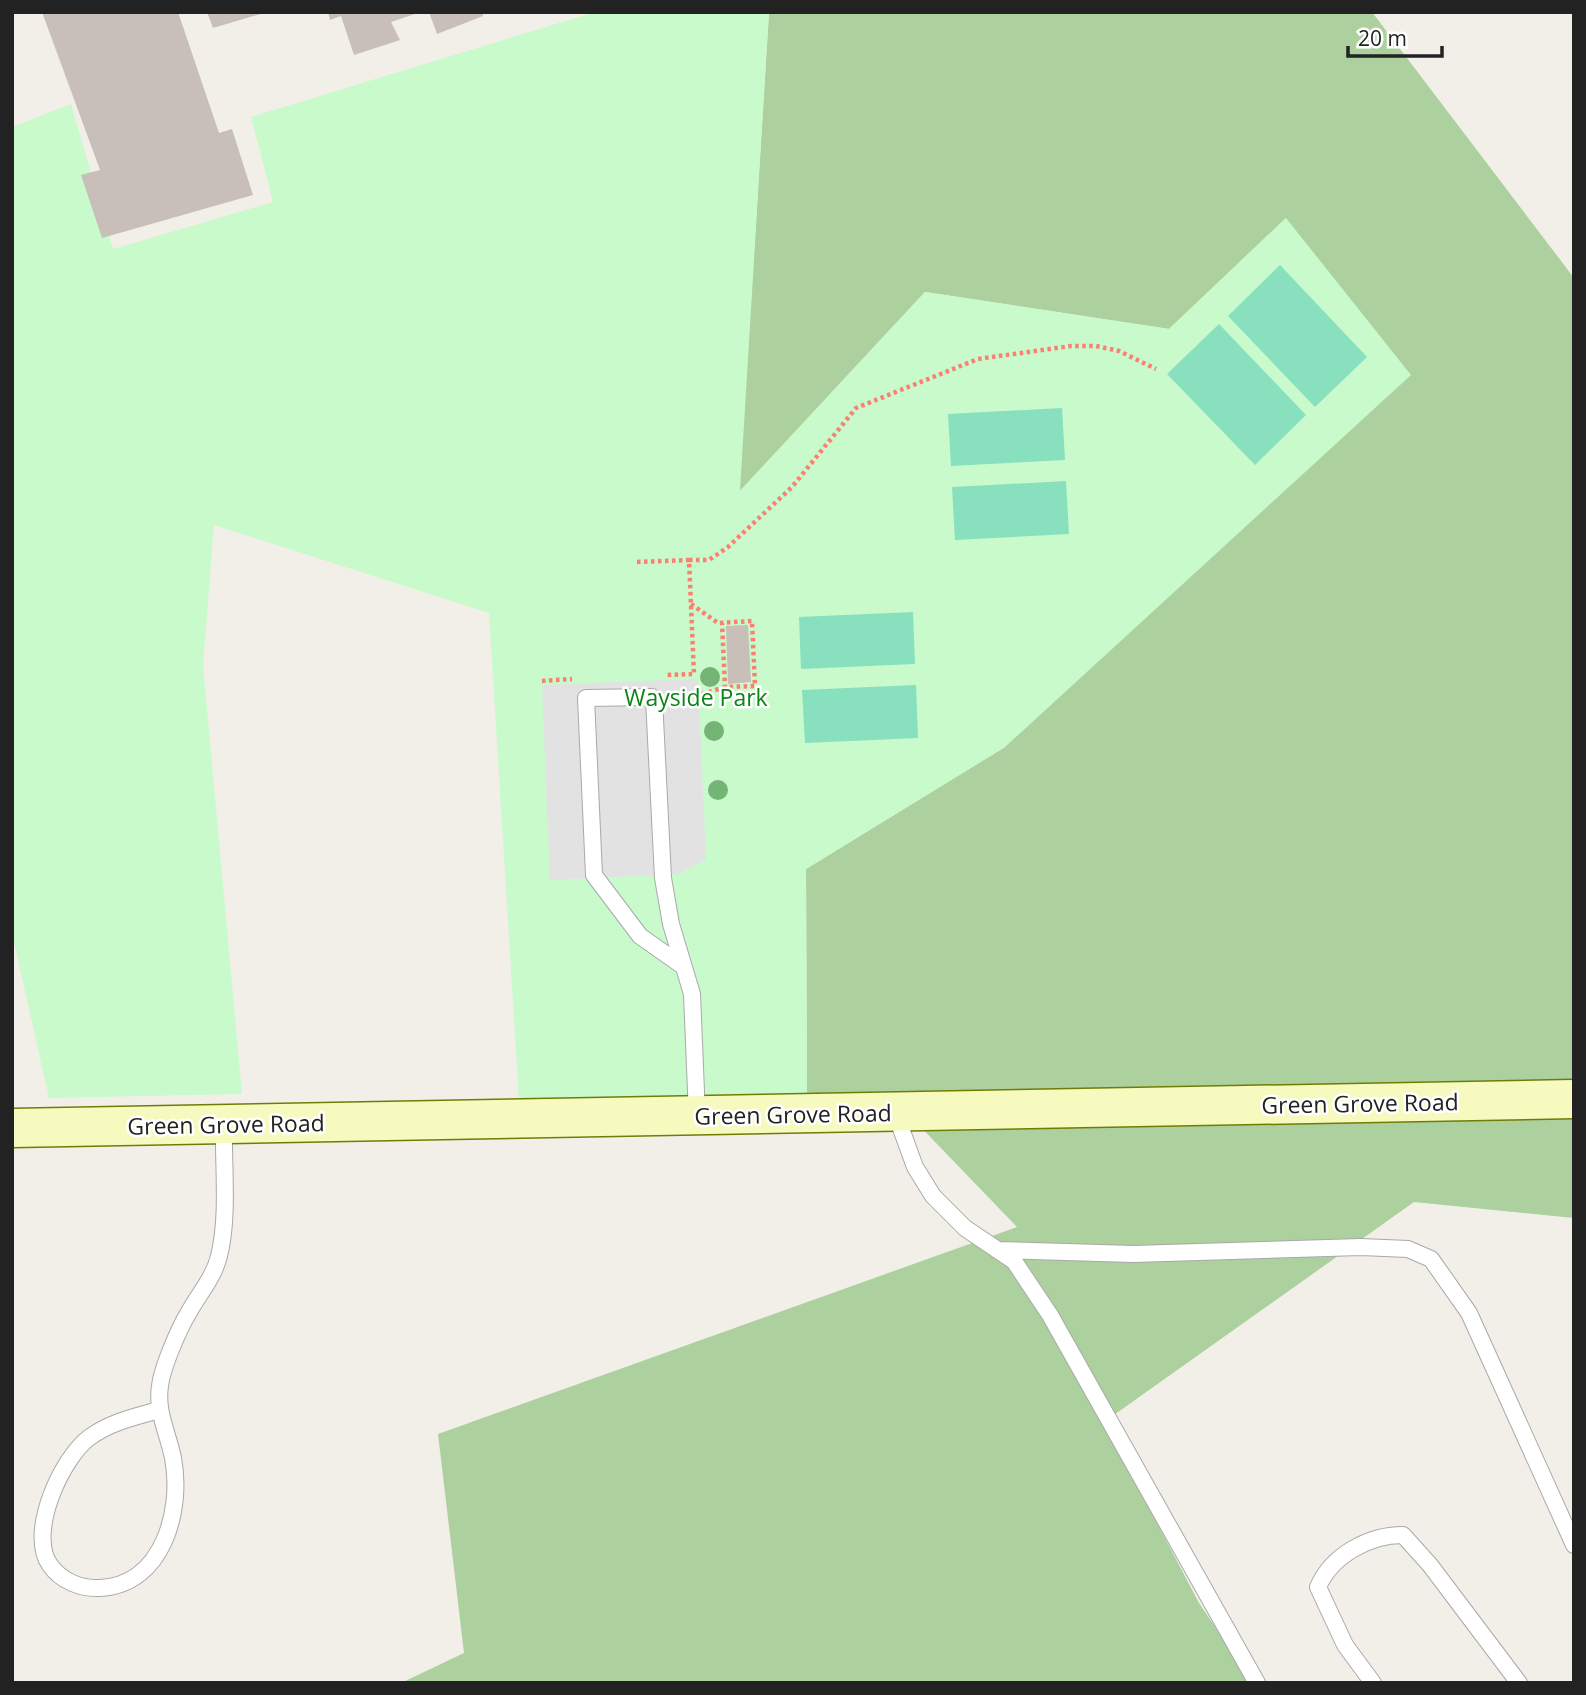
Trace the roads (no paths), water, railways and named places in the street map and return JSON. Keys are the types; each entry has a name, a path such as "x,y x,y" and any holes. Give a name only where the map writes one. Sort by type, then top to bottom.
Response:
{"street":[{"name":"Green Grove Road","path":"12,1128 1574,1100"}],"lane":[{"path":"684,967 640,936 594,875 586,698 654,699 663,878 671,924 684,967 692,994 697,1116"},
{"path":"895,1112 915,1167 933,1196 965,1228 1014,1261 1050,1315 1257,1683"},
{"path":"159,1410 118,1421 89,1437 69,1458 50,1498 42,1536 48,1563 70,1584 97,1588 117,1586 153,1562 165,1542 173,1508 173,1460 159,1410 160,1384 187,1314 204,1289 219,1257 224,1124"},
{"path":"997,1250 1133,1254 1361,1247 1408,1249 1431,1259 1469,1312 1574,1545"},
{"path":"1373,1683 1345,1645 1318,1587 1325,1570 1368,1540 1384,1535 1403,1535 1519,1683"}],"park label":[{"name":"Wayside Park","path":"696,697"}]}
